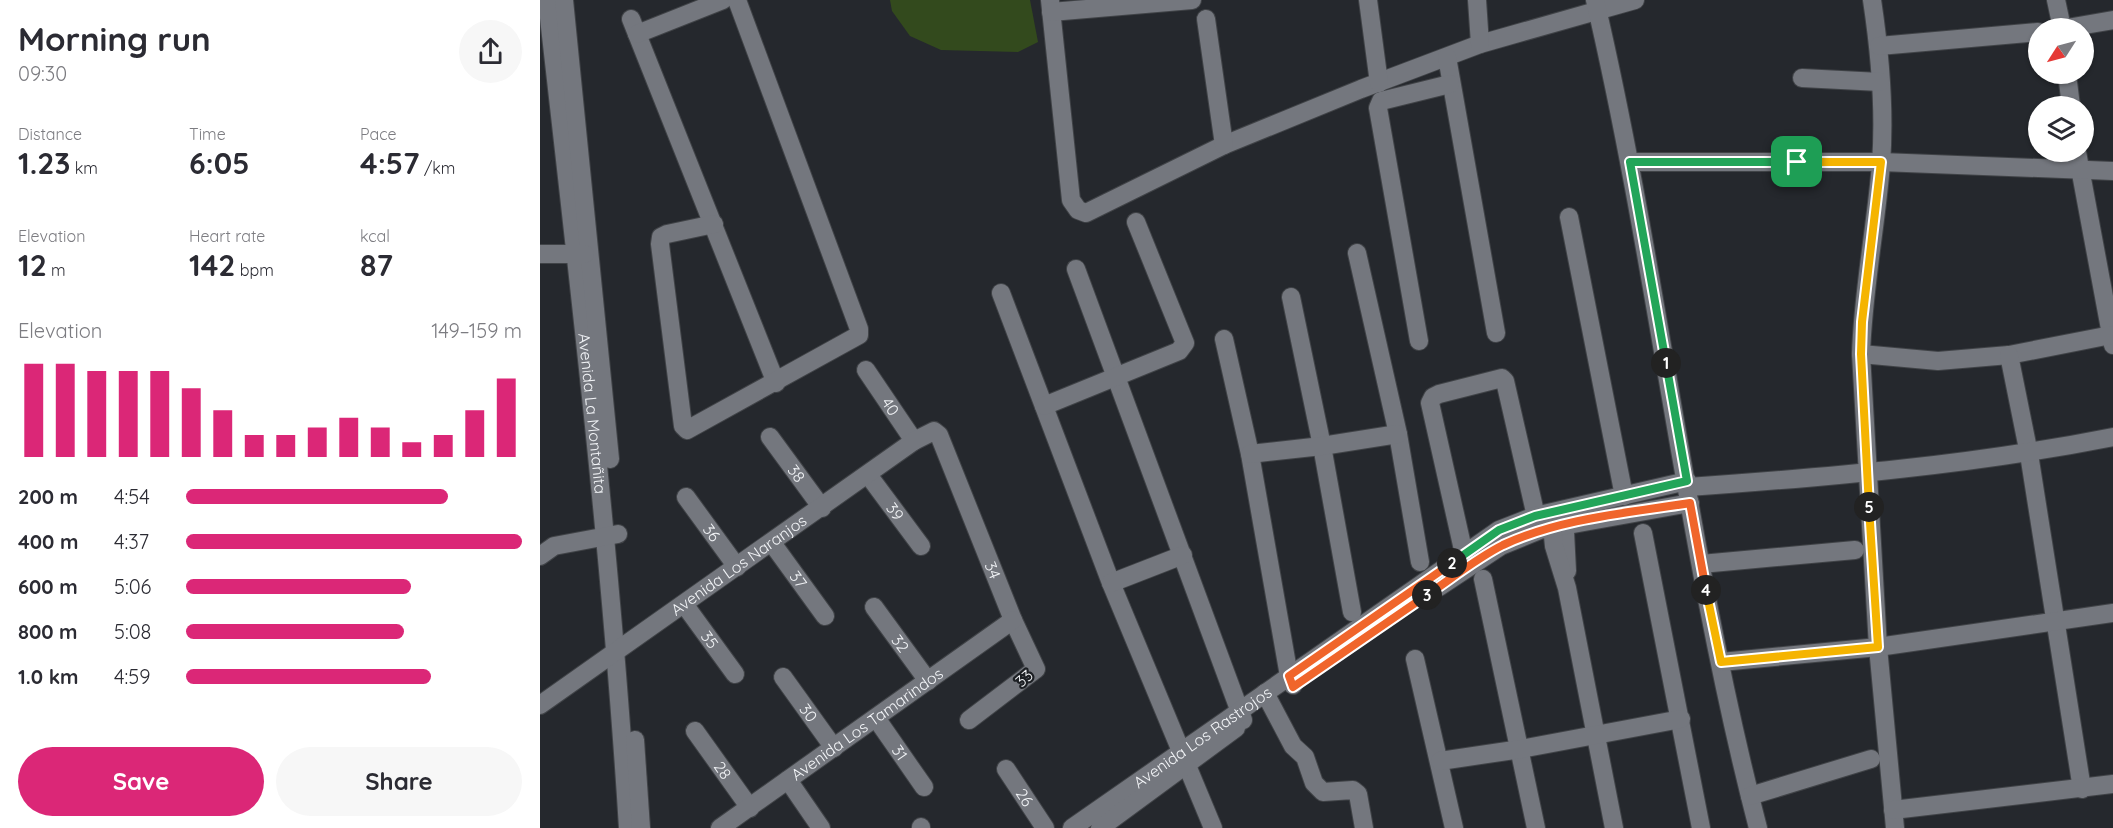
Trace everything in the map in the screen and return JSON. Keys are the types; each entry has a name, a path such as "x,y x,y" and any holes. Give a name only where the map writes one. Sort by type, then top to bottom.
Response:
{"street":[{"name":"Avenida La Montañita","path":"546,0 583,254"},
{"name":"Avenida La Montañita","path":"564,0 583,254 641,828"},
{"path":"723,0 634,26 776,383"},
{"path":"714,224 661,237 683,426 687,430 854,339 859,329 738,0"},
{"path":"1191,0 1050,6 1071,200 1078,210 1086,213 1224,145 1480,44 1596,5 1635,0"},
{"path":"1368,0 1379,83"},
{"path":"1477,0 1480,44"},
{"path":"1872,0 1879,46 1881,162 1862,322 1861,354 1878,647 1894,819 2113,784"},
{"path":"2056,0 2060,18"},
{"path":"1596,5 1630,162 1701,564 1730,710 1758,828"},
{"path":"1206,19 1224,145"},
{"path":"2094,23 2113,20"},
{"path":"1879,46 2028,33"},
{"path":"1447,57 1496,333"},
{"path":"1802,78 1880,82"},
{"path":"1419,341 1378,108 1381,100 1450,84"},
{"path":"1630,162 2028,161"},
{"path":"1861,354 1938,361 2009,355 2112,340 2078,162"},
{"path":"2082,162 2113,171"},
{"path":"1569,218 1624,496"},
{"path":"1044,406 1179,351 1185,343 1136,222"},
{"path":"1357,253 1398,434 1420,562"},
{"path":"540,254 583,254"},
{"path":"1076,269 1242,716"},
{"path":"1002,293 1111,583 1213,828"},
{"path":"1292,297 1352,612"},
{"path":"1224,339 1250,454 1291,681"},
{"path":"2009,355 2029,454 2082,789"},
{"name":"40","path":"866,370 914,441"},
{"path":"1464,554 1430,403 1433,397 1502,378 1505,381 1551,520 1554,546 1567,588 1614,828"},
{"name":"Avenida Los Naranjos","path":"540,705 869,476 914,441 934,431 939,435"},
{"path":"1250,454 1398,434"},
{"name":"34","path":"939,435 1013,620"},
{"name":"38","path":"770,437 822,508"},
{"path":"1688,490 1867,474 2029,454 2113,437"},
{"name":"39","path":"869,476 921,546"},
{"name":"Avenida Los Rastrojos","path":"1291,681 1501,546 1551,520 1624,496 1688,490"},
{"name":"Avenida Los Rastrojos","path":"1100,828 1184,758 1499,530 1688,490"},
{"name":"36","path":"686,496 736,567"},
{"path":"1643,533 1701,828"},
{"path":"545,549 612,535"},
{"name":"37","path":"772,543 825,616"},
{"path":"1701,564 1855,550"},
{"path":"1111,583 1183,555"},
{"path":"1483,579 1536,828"},
{"name":"35","path":"684,603 735,674"},
{"name":"32","path":"874,607 928,681"},
{"path":"1721,662 1878,647 2113,613"},
{"name":"Avenida Los Tamarindos","path":"720,828 1013,620"},
{"name":"33","path":"969,720 1036,669 1013,620"},
{"name":"Avenida La Montañita","path":"623,649 628,828"},
{"path":"1415,659 1454,828"},
{"name":"30","path":"783,677 834,748"},
{"path":"1268,698 1293,746 1305,757 1318,788 1323,792 1348,789 1358,794 1364,828"},
{"name":"31","path":"876,718 924,787"},
{"path":"1440,761 1521,749 1681,719"},
{"name":"28","path":"695,731 750,808"},
{"name":"Avenida Los Rastrojos","path":"1072,828 1184,758"},
{"path":"1750,796 1871,759"},
{"name":"26","path":"1006,769 1045,828"},
{"path":"788,780 821,828"}],"green space":[{"path":"890,0 1030,0 1038,42 1018,52 941,50 910,36 892,11"}],"route":[{"path":"1630,162 1797,162 1881,162 1862,322 1861,354 1878,647 1721,662 1690,503 1566,523 1539,530 1501,546 1396,615 1293,687 1289,676 1432,579 1499,530 1535,516 1687,481 1630,162"}]}
